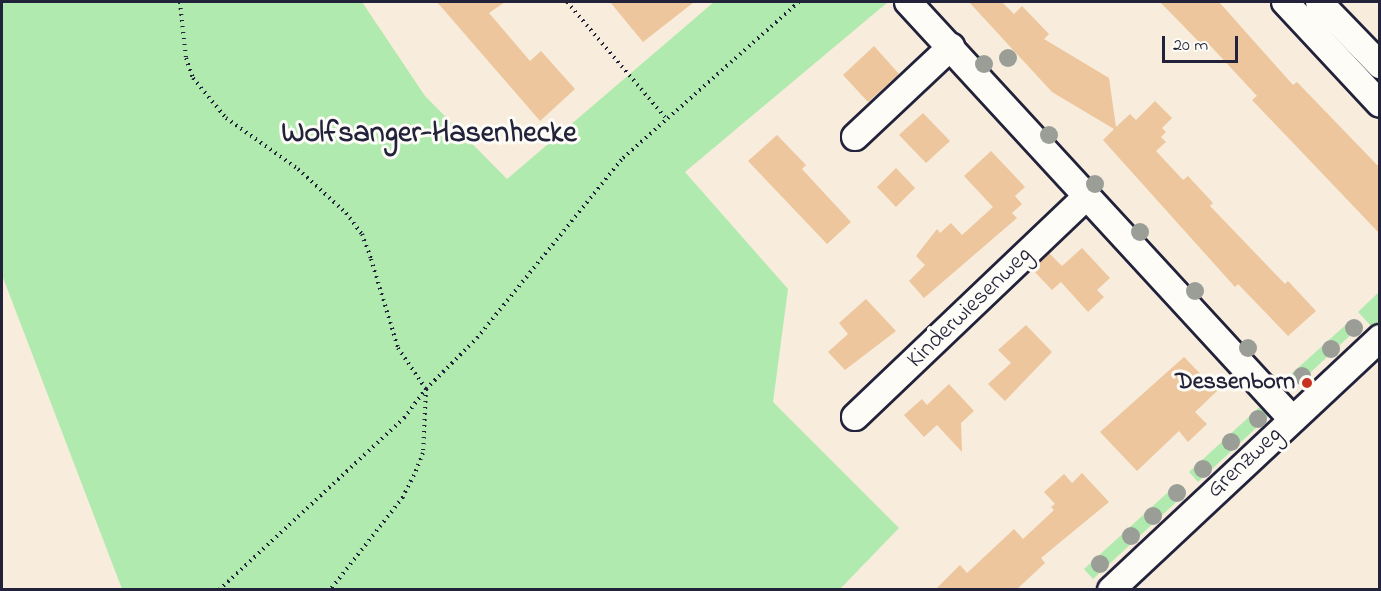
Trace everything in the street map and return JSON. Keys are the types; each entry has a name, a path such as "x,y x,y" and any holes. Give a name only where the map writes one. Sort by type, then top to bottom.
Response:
{"street":[{"path":"908,2 1085,198 1292,419"},
{"path":"1285,2 1380,104"},
{"path":"1319,2 1380,65"},
{"path":"855,137 951,47"},
{"name":"Kinderwiesenweg","path":"855,417 1085,198"},
{"name":"Grenzweg","path":"1111,590 1380,338"}],"path":[{"path":"180,2 186,58 193,78 226,118 306,175 346,213 362,234 398,348 426,389 423,453 414,475 379,529 330,590"},
{"path":"567,2 665,117"},
{"path":"219,590 405,418 426,389 477,338 623,158 665,117 800,2"}],"green space":[{"path":"2,2 362,2 425,96 507,179 714,2 888,2 685,172 788,289 773,402 899,528 840,589 122,589 2,275"},
{"path":"1379,292 1379,321 1372,327 1358,312"},
{"path":"1350,321 1357,329 1297,385 1289,376"},
{"path":"1265,402 1269,416 1198,482 1189,472"},
{"path":"1177,484 1186,493 1093,579 1084,569"}],"building":[{"path":"437,2 505,2 489,13 530,61 541,51 575,89 540,121"},
{"path":"610,2 694,2 643,42"},
{"path":"969,2 1002,2 1014,14 1022,6 1049,34 1044,39 1109,78 1116,127 1130,114 1136,120 1155,101 1172,118 1162,128 1166,132 1161,137 1166,142 1156,151 1183,180 1188,176 1213,203 1210,206 1285,284 1288,281 1316,311 1288,336 1238,284 1235,287 1103,140 1114,129 1052,92"},
{"path":"1160,2 1219,2 1293,85 1297,82 1380,168 1380,234 1252,100 1257,96 1206,41 1202,45"},
{"path":"874,46 899,74 868,102 843,75"},
{"path":"923,113 950,141 926,163 899,135"},
{"path":"777,135 806,165 802,169 851,222 827,244 748,161"},
{"path":"991,151 1025,187 1015,196 1022,204 1012,213 1017,218 924,298 909,281 925,265 916,256 937,229 940,233 951,223 962,235 993,207 964,176"},
{"path":"896,168 915,188 896,207 877,187"},
{"path":"1082,248 1110,278 1097,290 1104,297 1088,312 1061,282 1052,290 1032,269 1049,253 1062,266"},
{"path":"866,299 896,331 845,370 828,352 848,334 839,323"},
{"path":"1026,325 1052,352 1005,401 988,384 1011,363 998,350"},
{"path":"1184,357 1217,391 1195,412 1207,424 1188,442 1179,431 1137,471 1100,432"},
{"path":"949,384 974,411 961,423 962,452 937,425 924,437 904,415 922,399 927,405"},
{"path":"1082,473 1109,502 1041,558 1045,563 1016,590 935,590 960,565 967,573 1014,529 1023,539 1054,510 1051,507 1055,504 1044,492 1064,474 1072,483"}],"place":[{"name":"Dessenborn","path":"1307,383"}],"district":[{"name":"Wolfsanger-Hasenhecke","path":"429,134"}]}
